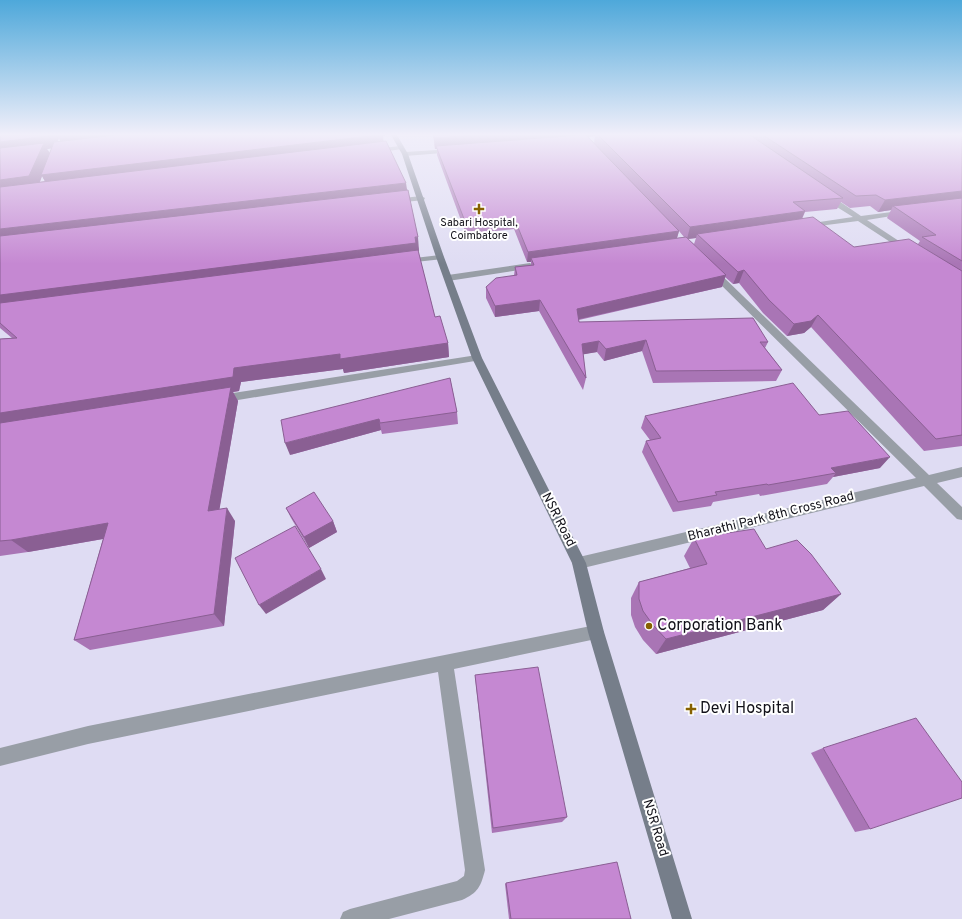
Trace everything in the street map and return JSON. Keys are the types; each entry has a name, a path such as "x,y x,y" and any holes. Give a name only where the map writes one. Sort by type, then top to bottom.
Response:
{"main road":[{"name":"NSR Road","path":"413,178 440,257 477,358 579,563 596,632 682,919"}],"street":[{"path":"819,191 916,256"},
{"path":"390,202 421,198"},
{"path":"795,228 858,218 910,212"},
{"path":"400,262 440,257"},
{"path":"448,278 535,265"},
{"path":"707,266 962,515"},
{"path":"211,401 477,358"},
{"name":"Bharathi Park 8th Cross Road","path":"579,563 962,472"},
{"path":"0,756 88,735 596,632"},
{"path":"350,919 462,890 472,882 475,870 446,663"}],"building":[{"path":"0,178 15,178 0,180"},
{"path":"76,178 404,178 406,183 0,229 0,187"},
{"path":"448,178 628,178 679,231 528,252 515,220 466,224"},
{"path":"641,178 813,178 843,198 793,202 805,211 690,227"},
{"path":"828,178 962,178 962,191 885,200 876,195 856,196"},
{"path":"408,190 418,237 415,237 416,243 0,295 0,236"},
{"path":"962,198 962,261 922,237 936,235 893,206"},
{"path":"813,217 854,247 909,239 962,271 962,435 936,439 818,315 811,321 794,324 769,300 744,270 738,272 697,234"},
{"path":"686,237 726,275 577,309 579,322 753,318 768,342 760,342 782,370 656,371 646,340 606,349 599,341 582,344 586,378 540,300 495,306 486,287 496,278 517,275 515,267 534,265 531,258"},
{"path":"418,250 435,317 440,316 448,343 340,359 340,354 234,368 233,377 0,413 0,339 17,338 0,323 0,303"},
{"path":"450,378 457,412 380,423 379,419 285,443 281,420"},
{"path":"793,383 819,415 848,411 890,457 831,468 836,473 768,485 715,492 717,495 678,502 646,441 661,438 645,416"},
{"path":"231,387 208,511 227,508 214,614 74,640 108,523 0,541 0,423"},
{"path":"314,492 333,521 304,537 286,508"},
{"path":"295,526 321,569 259,605 235,558"},
{"path":"754,529 766,549 797,540 811,554 841,594 666,639 643,611 639,599 639,582 707,564 694,538"},
{"path":"538,667 567,817 493,828 475,675"},
{"path":"916,718 962,782 962,798 870,829 823,748"},
{"path":"617,862 631,919 511,919 506,883"}],"place":[{"name":"Sabari Hospital, Coimbatore","path":"479,209"},
{"name":"Corporation Bank","path":"649,626"},
{"name":"Devi Hospital","path":"691,709"}]}
